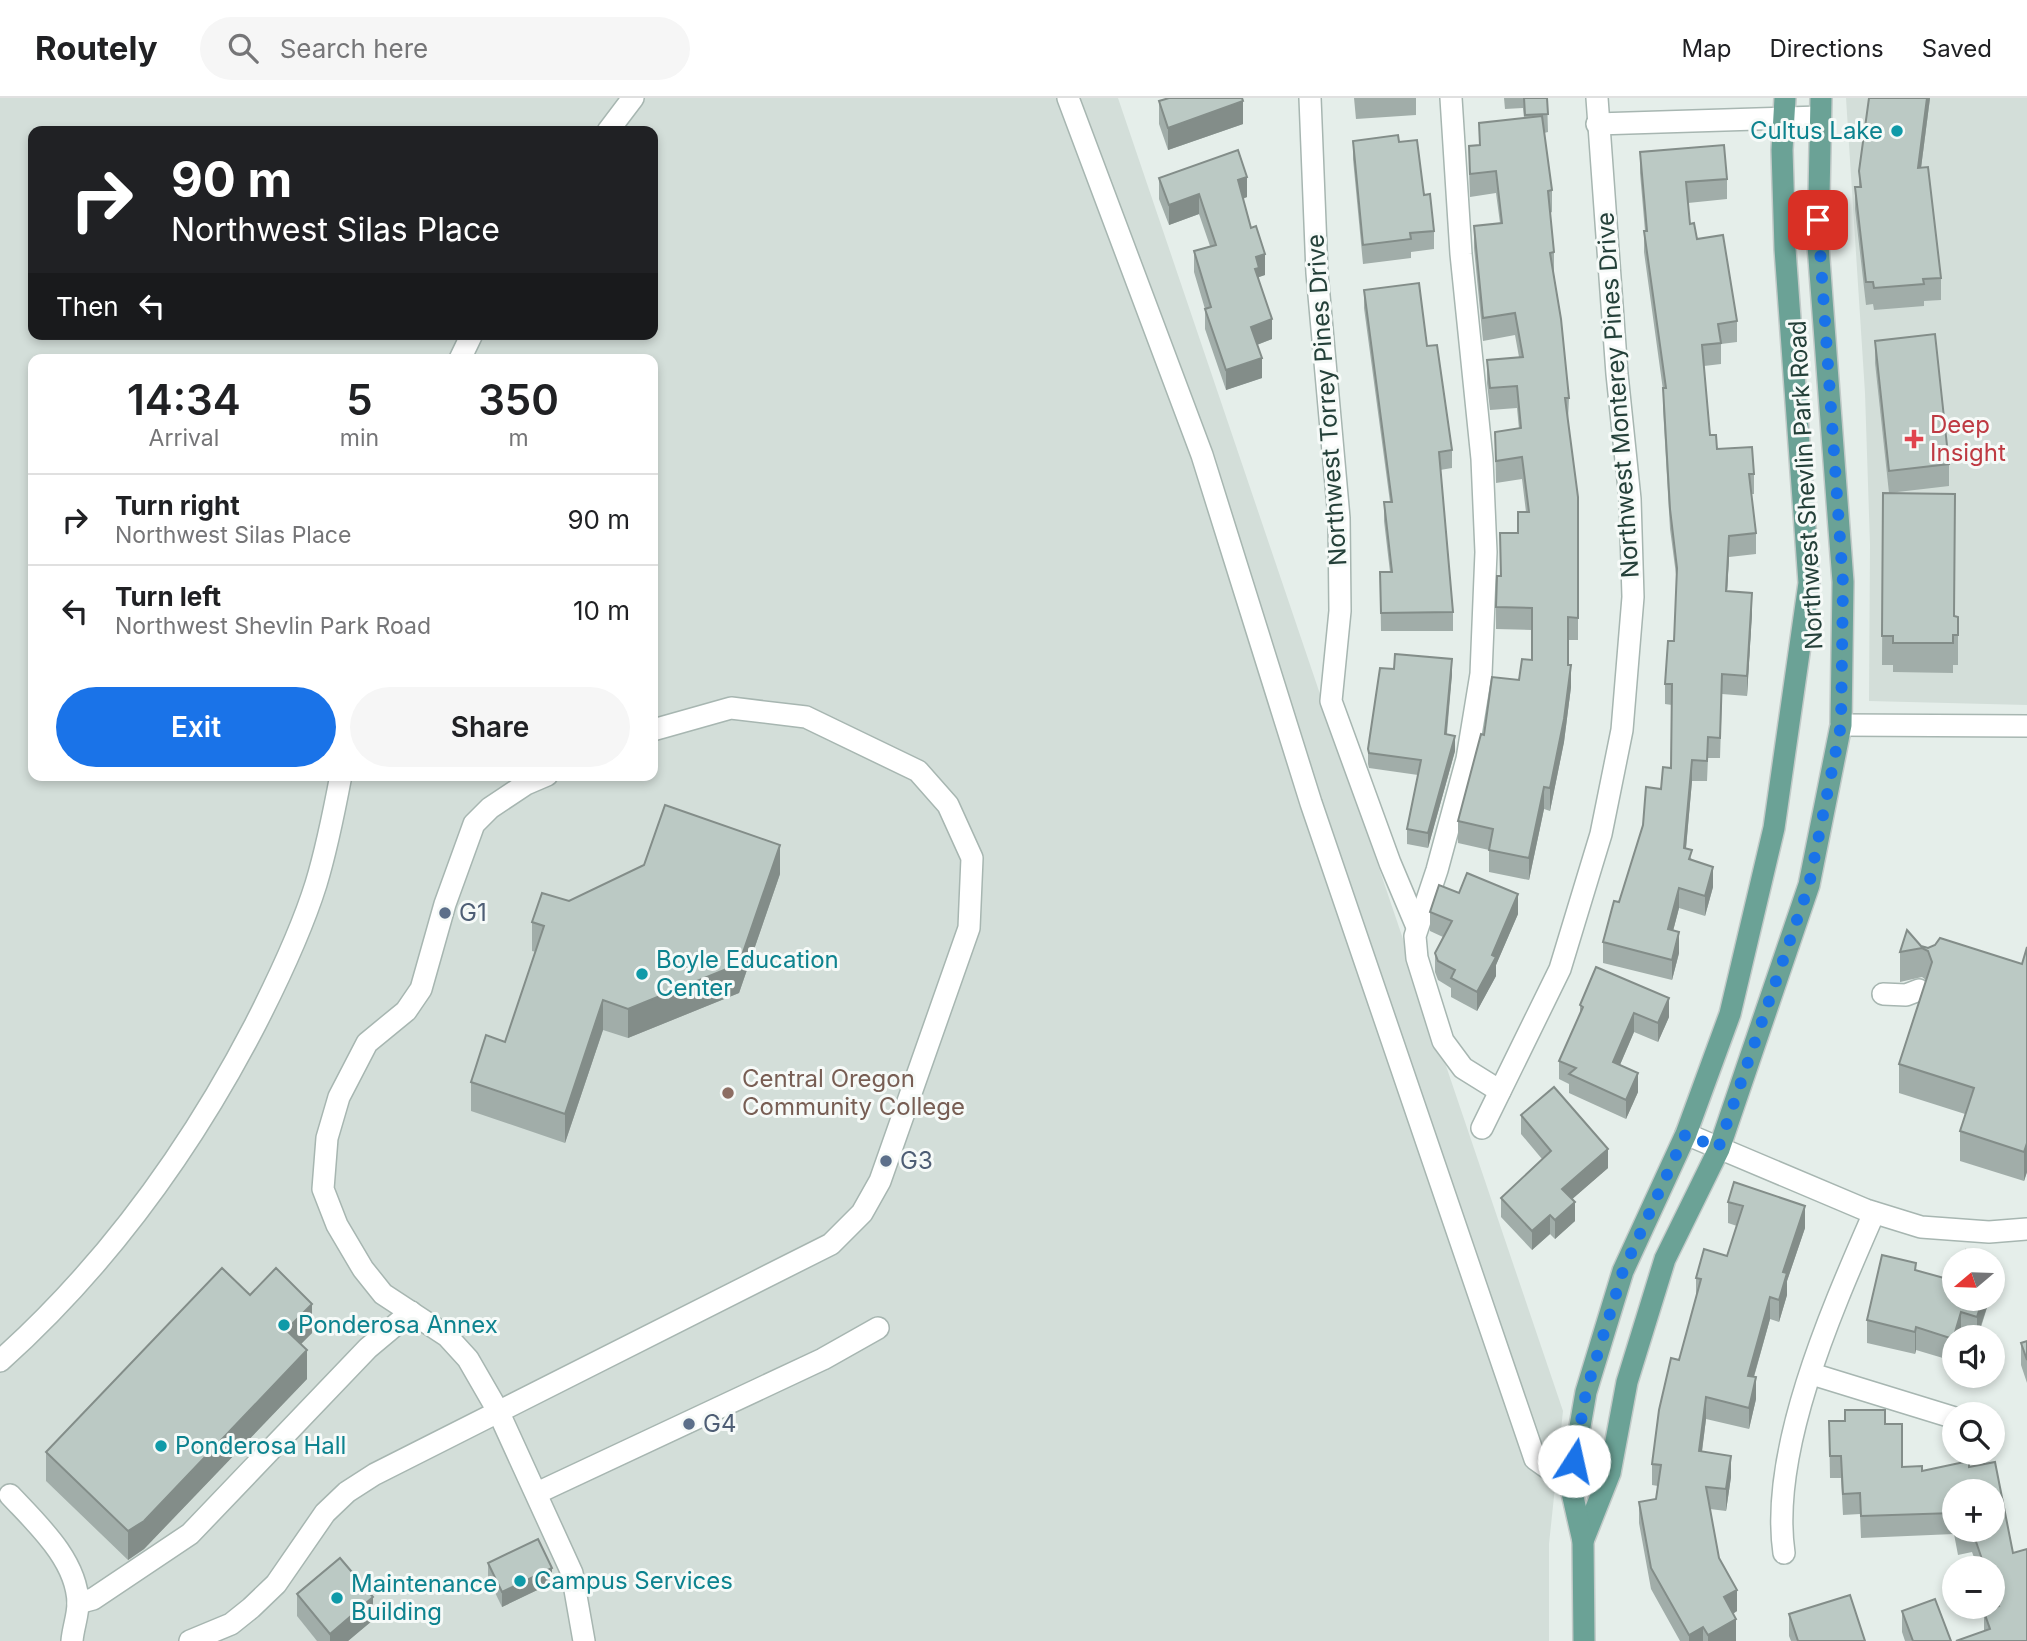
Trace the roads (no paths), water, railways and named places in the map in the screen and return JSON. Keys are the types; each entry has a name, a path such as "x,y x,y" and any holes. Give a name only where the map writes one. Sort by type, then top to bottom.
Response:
{"main road":[{"name":"Northwest Shevlin Park Road","path":"1584,1641 1583,1541 1570,1484 1586,1392 1623,1271 1686,1133 1730,1014 1755,920 1774,828 1809,583 1785,249 1784,108"},
{"name":"Northwest Shevlin Park Road","path":"1583,1541 1609,1472 1627,1382 1665,1259 1718,1149 1809,885 1841,725 1843,583 1818,245 1821,108"}],"street":[{"path":"612,126 633,98"},
{"path":"1068,98 1202,455 1311,803 1535,1459 1570,1484"},
{"name":"Northwest Torrey Pines Drive","path":"1310,98 1317,274 1339,518 1340,611 1331,701 1390,863 1417,927"},
{"path":"1451,98 1461,254 1482,460 1486,566 1481,674 1467,760 1437,870 1417,927 1417,958 1443,1041 1463,1068 1500,1091"},
{"name":"Northwest Monterey Pines Drive","path":"1482,1128 1560,969 1601,834 1622,730 1633,597 1630,499 1597,124 1597,98"},
{"path":"1597,124 1784,108 1821,108"},
{"path":"190,1641 236,1632 276,1584 325,1513 348,1492 375,1474 831,1244 862,1213 880,1181 968,928 972,858 948,805 918,771 806,717 731,708 658,729"},
{"path":"1841,725 2027,726"},
{"path":"0,1361 81,1281 149,1198 236,1062 286,961 316,885 340,781"},
{"path":"532,781 490,808 474,824 445,904 421,989 406,1012 367,1043 339,1097 327,1138 323,1189 337,1224 363,1269 383,1294 458,1345 498,1411 572,1573 584,1641"},
{"path":"1883,994 1906,995 1919,990"},
{"path":"1686,1133 1718,1149 1874,1213 1922,1227 1989,1232 2027,1229"},
{"path":"1784,1553 1780,1504 1785,1475 1812,1374 1836,1301 1874,1213"},
{"path":"78,1603 93,1599 190,1534 368,1348 411,1312"},
{"path":"537,1493 823,1359 878,1328"},
{"path":"1812,1374 1942,1414"},
{"path":"10,1495 54,1542 70,1575 78,1603 72,1641"}],"place":[{"name":"Cultus Lake","path":"1897,131"},
{"name":"Deep Insight","path":"1914,439"},
{"name":"G1","path":"445,913"},
{"name":"Boyle Education Center","path":"642,974"},
{"name":"Central Oregon Community College","path":"728,1093"},
{"name":"G3","path":"886,1161"},
{"name":"Ponderosa Annex","path":"284,1325"},
{"name":"G4","path":"689,1424"},
{"name":"Ponderosa Hall","path":"161,1446"},
{"name":"Campus Services","path":"520,1581"},
{"name":"Maintenance Building","path":"337,1598"}]}
